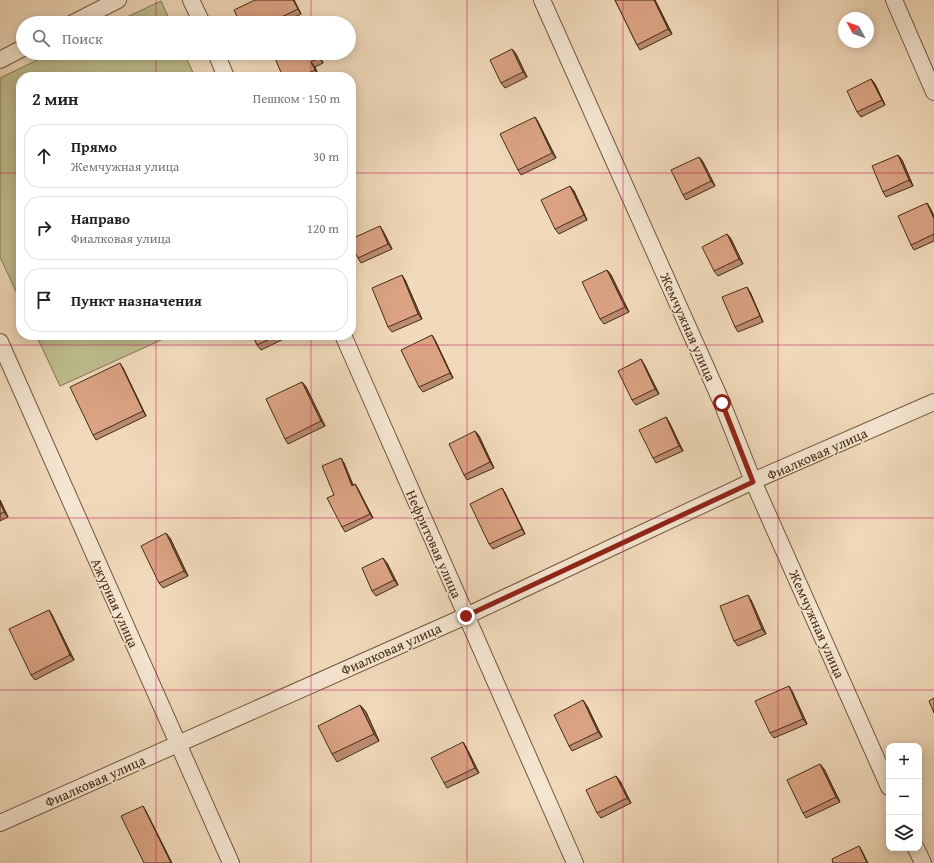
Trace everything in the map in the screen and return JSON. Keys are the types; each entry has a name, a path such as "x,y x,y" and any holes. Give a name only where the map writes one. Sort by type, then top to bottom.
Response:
{"street":[{"path":"87,16 118,0"},
{"path":"191,0 199,16"},
{"name":"Жемчужная улица","path":"542,0 722,403 753,482 886,780"},
{"path":"894,0 934,92"},
{"path":"0,60 16,52"},
{"path":"219,60 224,72"},
{"name":"Нефритовая улица","path":"345,340 575,863"},
{"name":"Ажурная улица","path":"0,342 231,863"},
{"name":"Фиалковая улица","path":"0,823 466,616 753,482 934,402"},
{"path":"917,851 923,863"}],"shaded area":[{"path":"161,1 168,16 129,16"},
{"path":"37,60 187,60 193,72 16,72 16,291 0,257 0,78"},
{"path":"38,340 161,340 60,386"}],"building":[{"path":"255,0 293,0 298,9 284,16 237,16 234,10"},
{"path":"615,0 654,0 668,29 637,45"},
{"path":"512,49 523,72 501,83 490,60"},
{"path":"276,60 315,60 311,62 315,70 311,72 281,72"},
{"path":"871,79 882,100 857,112 847,91"},
{"path":"535,117 552,153 518,170 500,134"},
{"path":"898,155 909,180 883,192 872,166"},
{"path":"699,157 711,181 683,195 671,170"},
{"path":"570,186 584,215 555,229 541,200"},
{"path":"927,203 934,219 934,234 911,245 898,216"},
{"path":"380,226 388,244 358,258 356,254 356,237"},
{"path":"727,234 739,259 714,271 702,247"},
{"path":"607,270 625,307 600,319 582,282"},
{"path":"402,275 418,314 388,327 372,288"},
{"path":"747,287 760,316 735,327 722,297"},
{"path":"432,335 450,373 419,387 401,350"},
{"path":"255,340 268,340 257,345"},
{"path":"641,359 655,389 632,400 618,371"},
{"path":"120,363 143,411 93,435 70,387"},
{"path":"302,382 321,421 285,439 266,399"},
{"path":"666,417 679,446 653,458 639,430"},
{"path":"475,431 490,462 464,475 449,444"},
{"path":"341,458 352,486 355,484 370,514 342,527 327,498 334,495 322,466"},
{"path":"502,488 522,529 489,544 470,504"},
{"path":"0,503 4,512 0,514"},
{"path":"166,533 184,571 159,583 141,546"},
{"path":"383,558 394,580 372,591 362,568"},
{"path":"748,595 762,629 734,641 720,606"},
{"path":"49,610 70,655 31,675 9,629"},
{"path":"789,686 803,719 770,733 755,701"},
{"path":"934,698 934,713 929,701"},
{"path":"583,700 598,732 569,746 554,715"},
{"path":"360,705 374,734 332,754 318,726"},
{"path":"463,742 475,768 444,783 431,758"},
{"path":"820,764 836,797 803,813 787,780"},
{"path":"616,776 627,798 597,813 586,790"},
{"path":"143,806 171,863 144,863 121,816"},
{"path":"859,846 867,863 833,863 832,859"}],"route":[{"path":"466,616 753,482 722,403"}]}
